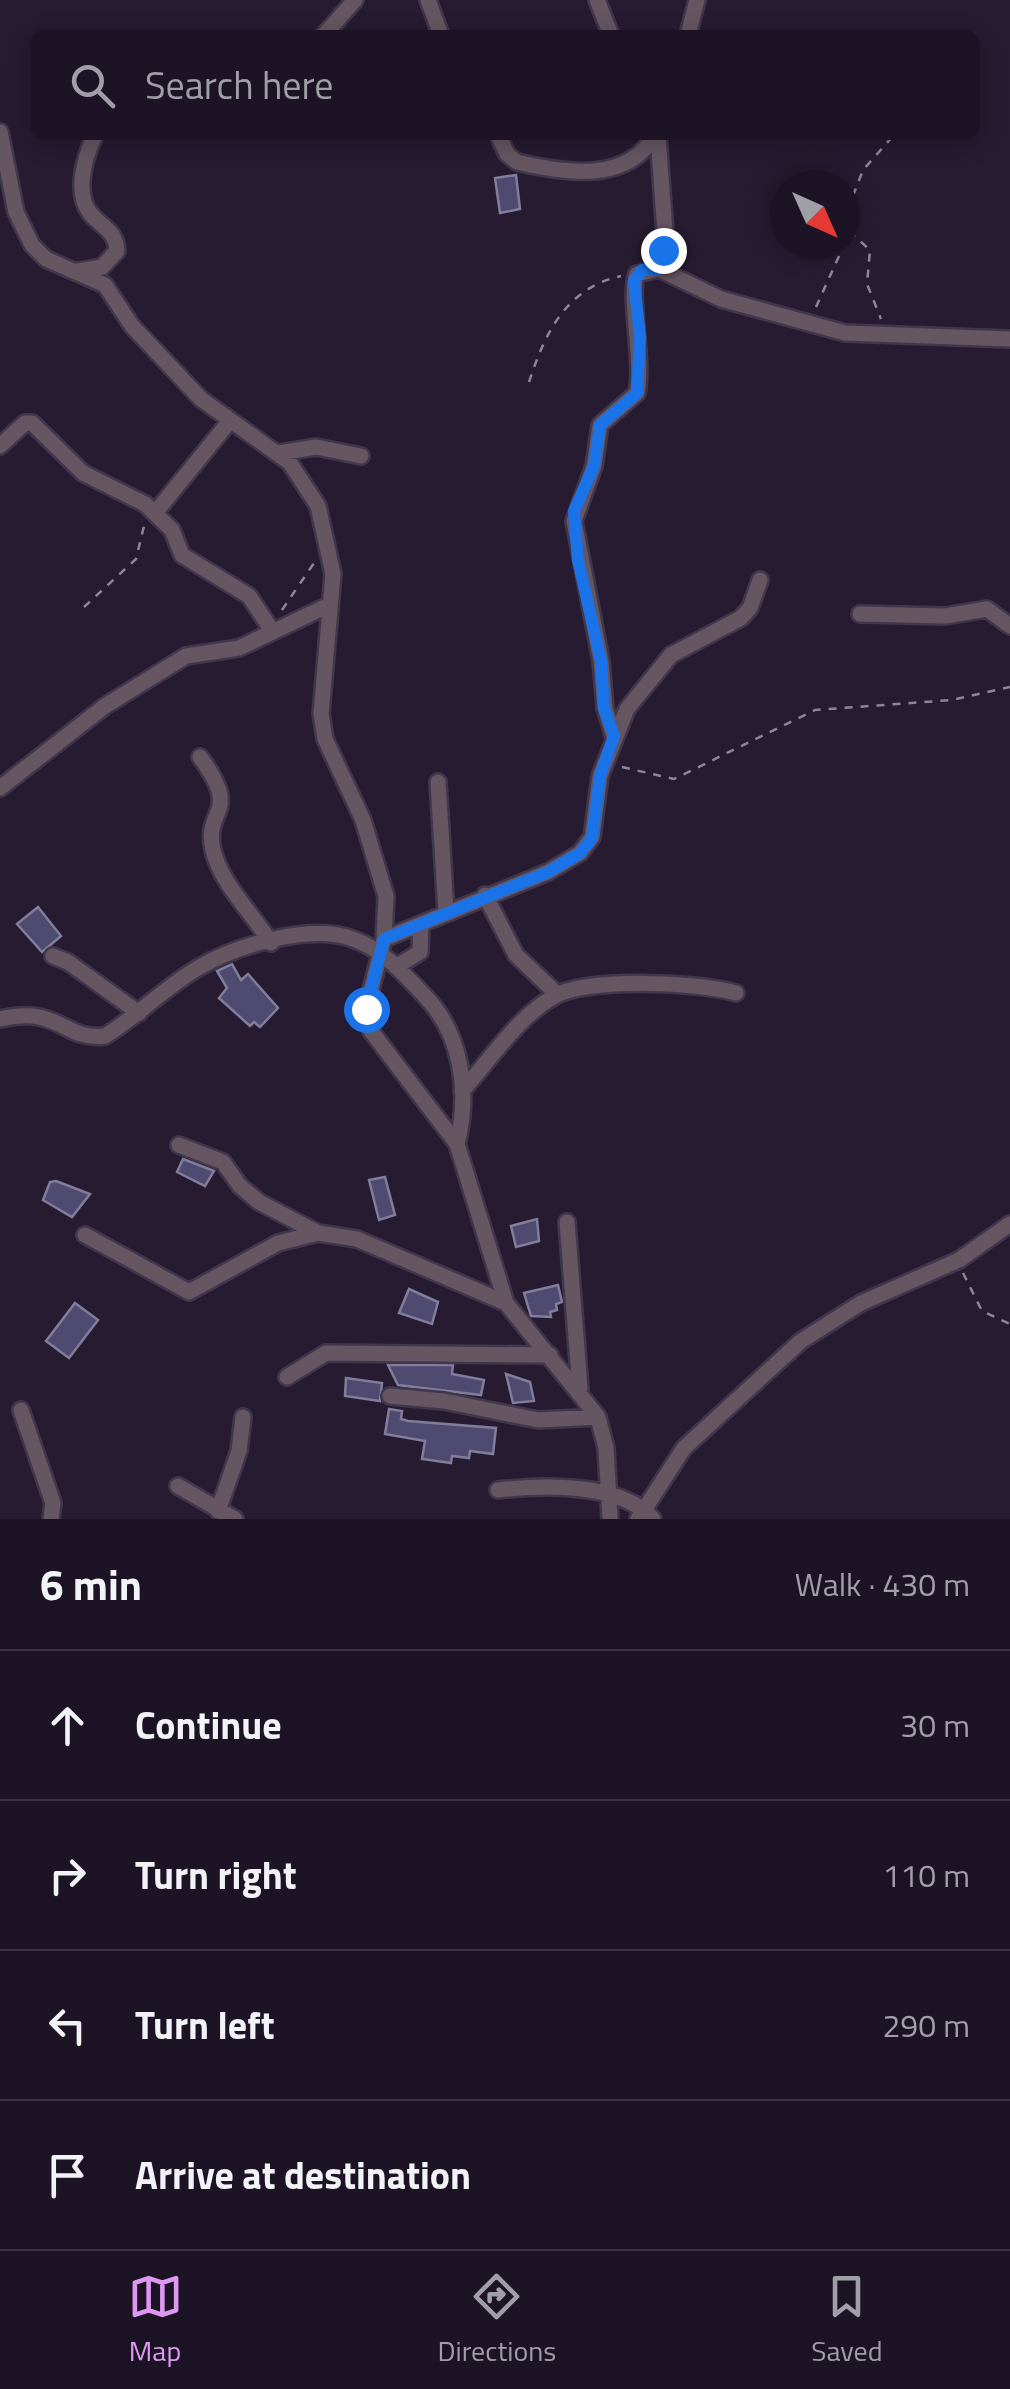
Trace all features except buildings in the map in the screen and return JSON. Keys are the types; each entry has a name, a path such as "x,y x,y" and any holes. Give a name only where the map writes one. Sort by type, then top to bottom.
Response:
{"street":[{"path":"328,30 355,0"},
{"path":"428,0 439,30"},
{"path":"598,0 609,30"},
{"path":"689,30 697,0"},
{"path":"0,132 22,230 46,259 105,285 132,326 228,422 278,453 303,478 328,540 333,574 321,714 334,763 353,798 381,873 387,906 383,946 366,1009 371,1031 457,1144 506,1304 580,1390 598,1417 606,1448 610,1519"},
{"path":"74,271 102,267 117,251 114,235 93,216 82,198 93,140"},
{"path":"501,140 517,162 597,170 612,170 640,157 653,140"},
{"path":"657,140 665,233 658,270"},
{"path":"614,736 604,708 598,646 578,560 574,511 594,466 600,425 637,393 640,337 633,287 637,274 658,270 721,299 803,324 893,337 1010,339"},
{"path":"0,446 29,422 83,473 150,509 178,539 182,555 248,596 271,628"},
{"path":"150,509 228,422"},
{"path":"278,453 316,447 361,456"},
{"path":"383,946 446,912 548,872 580,853 596,824 605,762 627,709 671,655 741,618 750,608 760,580"},
{"path":"0,788 137,684 186,656 240,648 271,628 329,605"},
{"path":"860,614 945,616 987,609 1010,626"},
{"path":"200,756 220,786 222,800 212,835 218,866 271,943"},
{"path":"438,782 446,912"},
{"path":"485,895 516,956 557,994"},
{"path":"396,967 420,952 421,924"},
{"path":"0,1020 37,1013 92,1038 105,1036 196,968 271,943 308,936 348,937 383,946 396,967 444,1016 457,1054 462,1091 464,1115 457,1144"},
{"path":"53,956 68,962 139,1013"},
{"path":"462,1091 532,1012 557,994 697,983 736,994"},
{"path":"179,1145 223,1162 240,1186 259,1202 318,1233 356,1239 506,1304"},
{"path":"567,1222 580,1390"},
{"path":"498,1490 579,1488 610,1497 646,1516 684,1448 801,1341 861,1304 959,1260 1010,1224"},
{"path":"86,1235 189,1292 278,1243 318,1233"},
{"path":"288,1376 326,1352 550,1355"},
{"path":"390,1396 538,1420 598,1417"},
{"path":"22,1410 53,1503 51,1519"},
{"path":"218,1511 239,1451 243,1418"},
{"path":"178,1486 235,1519"}],"path":[{"path":"860,178 890,140"},
{"path":"860,241 870,250 868,292 893,337"},
{"path":"803,324 817,306 837,260"},
{"path":"529,382 546,334 576,296 600,282 637,274"},
{"path":"84,607 139,555 150,509"},
{"path":"271,628 328,540"},
{"path":"605,762 674,779 815,710 952,700 1010,687"},
{"path":"959,1260 982,1311 1010,1324"}],"route":[{"path":"366,1009 384,939 548,872 580,853 592,838 600,776 614,736 604,708 601,661 578,560 574,511 591,478 600,425 637,393 640,337 634,281 642,270 658,270 663,250"}]}
